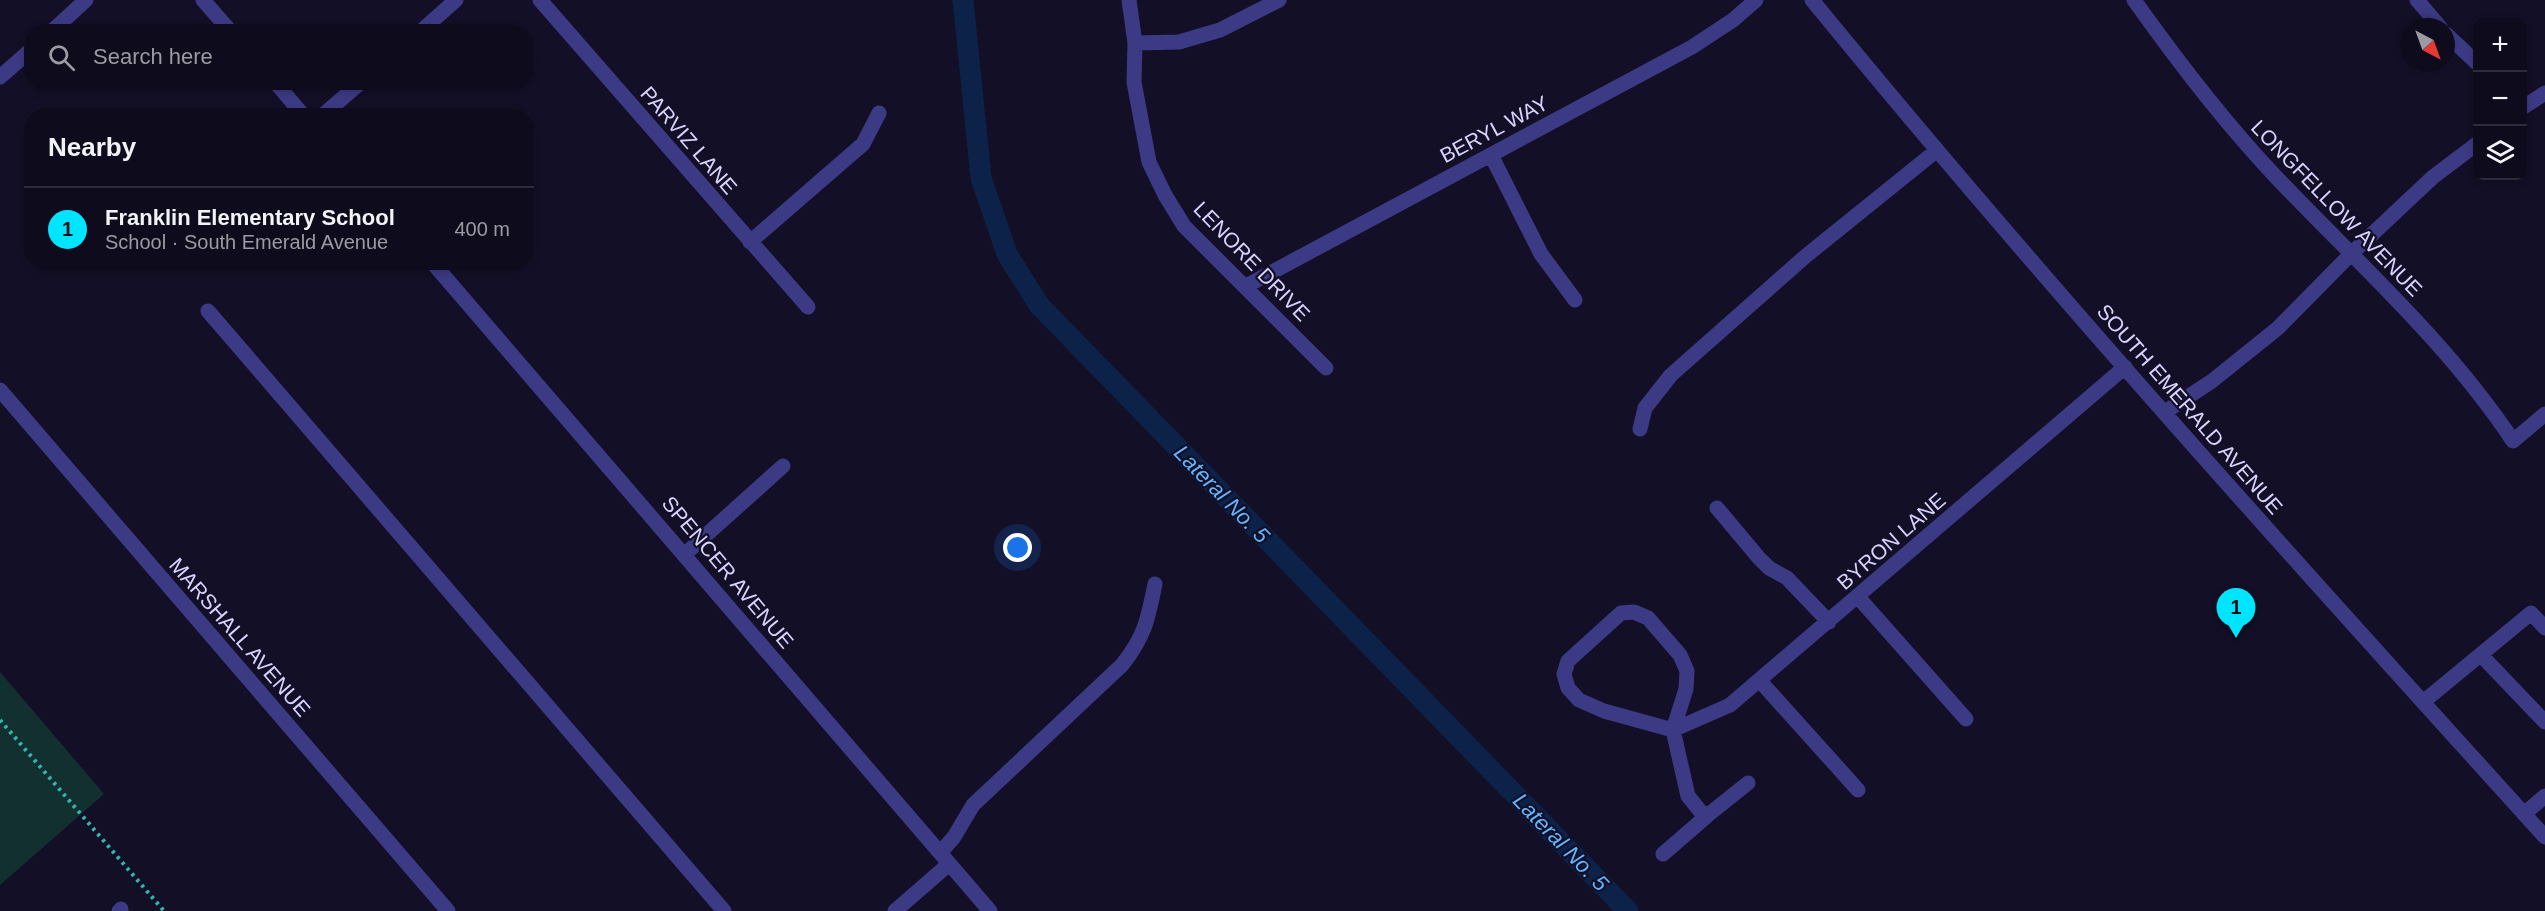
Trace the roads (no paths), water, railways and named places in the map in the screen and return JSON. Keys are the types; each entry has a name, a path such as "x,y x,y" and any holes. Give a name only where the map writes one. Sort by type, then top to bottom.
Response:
{"street":[{"path":"60,24 86,0"},
{"path":"203,0 224,24"},
{"path":"429,24 456,0"},
{"name":"PARVIZ LANE","path":"540,0 808,307"},
{"name":"LENORE DRIVE","path":"1129,0 1135,43 1134,82 1149,162 1165,195 1184,226 1326,368"},
{"path":"1135,43 1179,42 1220,30 1279,0"},
{"name":"BERYL WAY","path":"1246,286 1692,47 1733,20 1756,0"},
{"name":"SOUTH EMERALD AVENUE","path":"1812,0 1936,151 2125,367 2545,837"},
{"name":"LONGFELLOW AVENUE","path":"2134,0 2202,94 2275,176 2455,362 2487,402 2513,441 2545,414"},
{"path":"2417,0 2432,18"},
{"path":"2455,42 2473,59"},
{"path":"0,77 24,56"},
{"path":"282,90 297,108"},
{"path":"331,108 352,90"},
{"path":"2527,104 2545,93"},
{"path":"750,242 863,144 879,113"},
{"path":"2165,412 2212,381 2278,328 2351,254 2433,177 2473,147"},
{"path":"1640,429 1645,408 1671,375 1808,255 1936,151"},
{"path":"1491,155 1541,254 1575,300"},
{"name":"SPENCER AVENUE","path":"439,270 990,911"},
{"path":"208,311 724,911"},
{"name":"BYRON LANE","path":"1673,730 1730,705 1760,681 2125,367"},
{"name":"MARSHALL AVENUE","path":"0,390 448,911"},
{"path":"685,554 783,466"},
{"path":"1717,508 1759,558 1769,568 1787,578 1829,622"},
{"path":"895,911 944,859 972,805 1122,665 1138,645 1147,623 1155,584"},
{"path":"1858,597 1966,719"},
{"path":"1673,730 1605,711 1579,700 1568,688 1564,674 1568,661 1621,614 1634,612 1648,618 1680,655 1687,671 1686,690 1673,730 1688,796 1701,812 1708,815"},
{"path":"2423,702 2531,613 2545,628"},
{"path":"2481,655 2545,722"},
{"path":"1760,681 1858,790"},
{"path":"1663,854 1748,783"},
{"path":"2524,814 2545,796"}],"waterway":[{"name":"Lateral No. 5","path":"963,0 981,178 1007,254 1039,305 1628,911"}],"place":[{"name":"Franklin Elementary School","path":"2236,638"}]}
